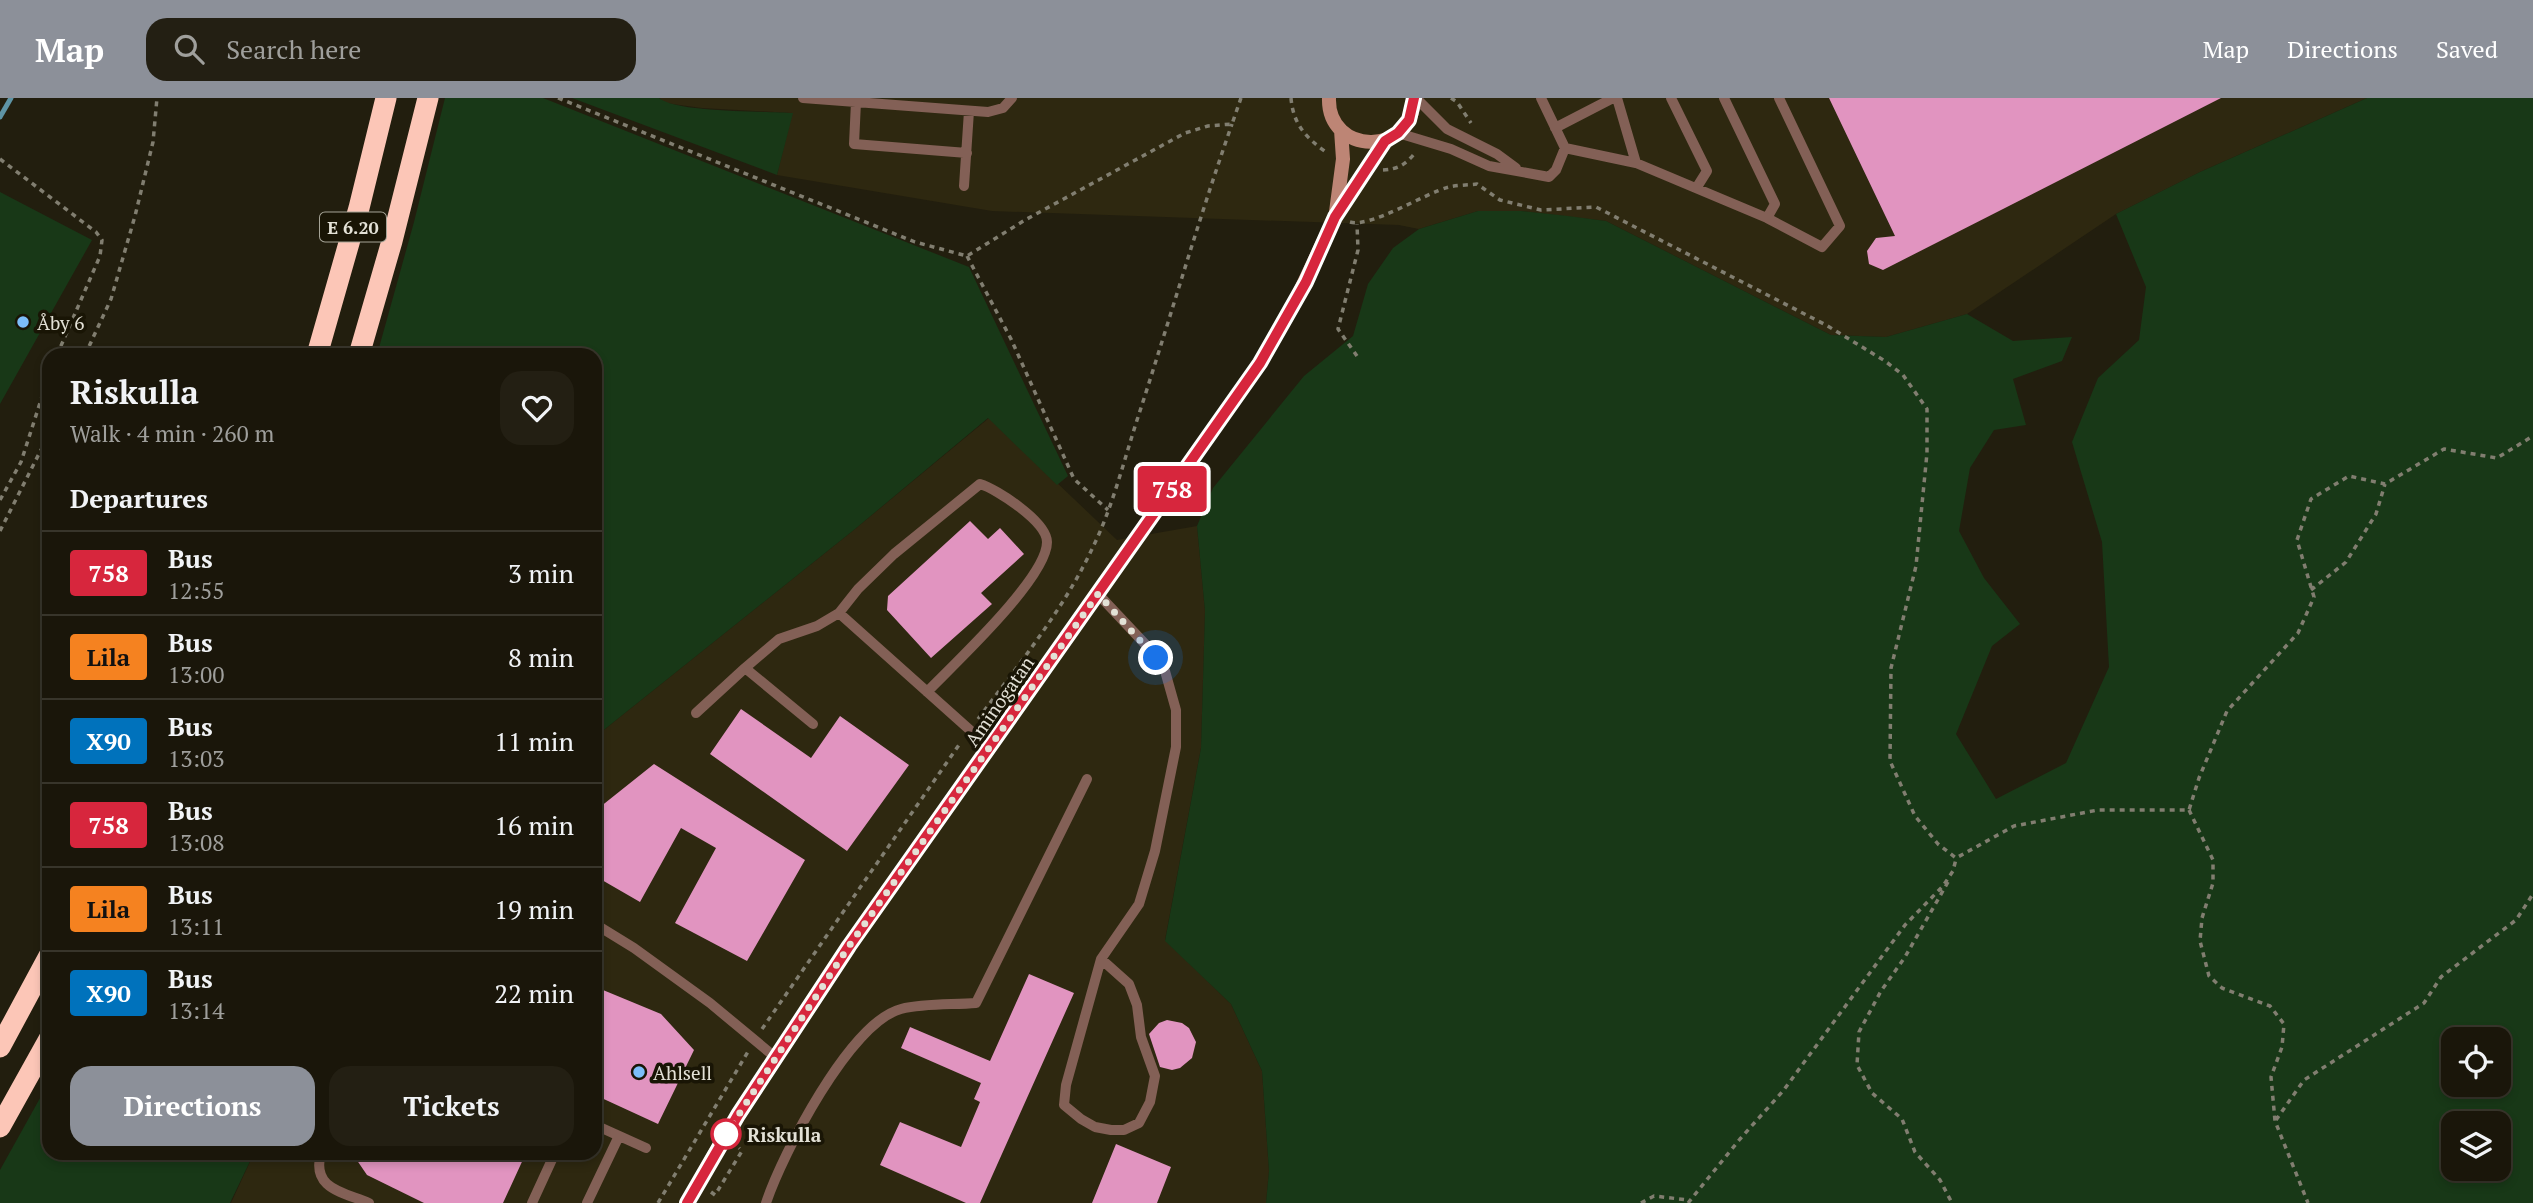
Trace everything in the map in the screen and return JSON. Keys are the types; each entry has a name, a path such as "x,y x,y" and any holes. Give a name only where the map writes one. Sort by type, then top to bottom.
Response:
{"highway":[{"name":"E 6.20","path":"319,348 359,208 386,98"},
{"name":"E 6.20","path":"361,348 392,241 428,98"},
{"path":"0,1047 42,970"},
{"path":"0,1128 42,1052"}],"street":[{"name":"Aminogatan","path":"1329,98 1331,113 1341,130 1343,159 1335,217"},
{"path":"1398,133 1409,120 1415,98"},
{"path":"1341,130 1366,142 1385,141"},
{"name":"Aminogatan","path":"687,1203 726,1134 849,946 1260,363 1306,282 1335,217 1385,141 1398,133"}],"lane":[{"path":"803,98 912,102 988,112 1003,108 1012,98"},
{"path":"1415,98 1447,129 1497,154 1518,170"},
{"path":"1398,133 1451,149 1489,166 1549,177 1556,170 1565,148 1541,98"},
{"path":"1555,128 1615,98 1636,163"},
{"path":"1671,98 1707,171 1697,187"},
{"path":"1724,98 1775,204 1767,219"},
{"path":"1565,148 1636,163 1697,187 1822,247 1840,226 1779,98"},
{"path":"856,102 854,144 967,153"},
{"path":"964,186 969,111"},
{"path":"696,713 779,639 817,626 839,613 858,589 894,554 980,484 1004,496 1030,516 1045,534 1047,542 1042,559 1025,587 927,692"},
{"path":"1098,594 1146,645 1165,671 1176,710 1173,760 1155,851 1139,904 1101,958 1066,1085 1064,1105 1081,1119 1095,1127 1124,1130 1139,1123 1150,1102 1155,1076 1141,1037 1137,1005 1129,984 1101,958"},
{"path":"839,613 990,748"},
{"path":"745,668 813,724"},
{"path":"766,1203 792,1141 822,1091 872,1026 900,1009 976,1003 1087,779"},
{"path":"602,928 699,995 775,1057"},
{"path":"602,1128 646,1148"},
{"path":"587,1203 619,1136"},
{"path":"319,1160 320,1177 328,1186 369,1203"},
{"path":"532,1203 552,1160"}],"path":[{"path":"88,348 111,299 135,216 153,142 157,98"},
{"path":"558,98 915,242 967,256 1025,220 1185,133 1208,126 1232,124"},
{"path":"658,1203 754,1041 969,731 1033,645 1072,586 1094,546 1108,510 1197,224 1241,98"},
{"path":"0,159 96,232 102,240 100,256 60,348"},
{"path":"1335,217 1357,224 1448,188 1477,184 1500,200 1541,210 1597,207 1826,325 1903,375 1927,410 1927,453 1916,566 1891,668 1890,761 1915,816 1938,844 1956,858"},
{"path":"1357,224 1359,250 1338,329 1357,356"},
{"path":"967,256 1011,339 1074,479 1108,510"},
{"path":"0,500 24,453 42,396"},
{"path":"2311,590 2346,562 2376,514 2385,484 2444,449 2497,458 2533,436"},
{"path":"0,531 42,448"},
{"path":"2308,1203 2275,1121 2272,1077 2282,1047 2284,1024 2270,1006 2222,988 2210,976 2200,941 2202,918 2213,883 2213,860 2189,810 2199,778 2227,711 2298,633 2314,597 2297,540 2311,499 2349,476 2385,484"},
{"path":"1952,1203 1940,1180 1915,1152 1902,1119 1872,1093 1857,1065 1859,1032 1881,991 1940,899 1956,858 2014,826 2098,810 2189,810"},
{"path":"1641,1203 1654,1196 1688,1201 1783,1091 1905,925 1943,886 1953,871"},
{"path":"2275,1121 2304,1080 2424,1003 2441,977 2516,920 2533,894"}],"shaded area":[{"path":"659,98 2367,98 2200,172 2116,214 1967,314 1886,337 1831,335 1606,221 1521,211 1478,211 1419,229 1399,225 992,211 777,175 792,113 702,108 665,103"},
{"path":"989,418 1117,540 1197,526 1205,611 1201,748 1165,940 1231,1004 1262,1071 1269,1171 1266,1203 231,1203 251,1160 602,1160 602,731"}],"green space":[{"path":"445,98 543,98 969,267 1068,476 1057,485 988,418 855,529 602,731 602,348 379,348"},
{"path":"572,98 659,98 669,103 702,109 793,113 777,175"},
{"path":"2367,98 2533,98 2533,1203 1266,1203 1269,1171 1262,1071 1231,1004 1165,941 1201,748 1205,611 1197,526 1213,488 1304,376 1353,336 1368,284 1393,248 1419,229 1478,211 1521,211 1568,216 1606,221 1831,335 1886,337 1967,314 2013,341 2072,337 2062,361 2013,379 2026,425 1994,430 1970,468 1959,531 1984,578 2020,624 1992,646 1956,734 1996,799 2066,763 2109,667 2102,542 2072,442 2098,378 2139,340 2146,287 2116,214 2200,172"},
{"name":"Åby 6","path":"0,192 92,240 0,404"},
{"path":"42,1095 42,1160 251,1160 230,1203 0,1203 0,1170"}],"building":[{"path":"1829,98 2221,98 1883,270 1869,264 1867,251 1876,238 1895,236"},
{"path":"970,521 988,539 1000,528 1024,554 981,593 992,604 931,658 887,610 888,596"},
{"path":"741,709 811,758 840,716 909,765 847,851 710,754"},
{"path":"654,764 805,860 747,961 675,923 716,848 681,828 640,902 602,880 602,805"},
{"path":"1029,974 1074,993 980,1203 966,1203 880,1165 900,1122 961,1147 980,1102 974,1099 981,1083 901,1048 910,1027 990,1061"},
{"name":"Ahlsell","path":"602,990 661,1014 694,1050 658,1124 602,1098"},
{"path":"1167,1020 1182,1023 1189,1028 1196,1042 1192,1058 1180,1068 1172,1070 1160,1067 1149,1034 1159,1023"},
{"path":"1116,1144 1171,1167 1157,1203 1092,1203"},
{"path":"357,1160 523,1160 503,1203 424,1203 367,1175"}],"waterway":[{"path":"0,117 11,98"}],"bus line":[{"name":"758","path":"687,1203 726,1134 849,946 1260,363 1306,282 1335,217 1385,141 1398,133 1409,120 1414,98"}],"place":[{"name":"Åby 6","path":"23,322"},
{"name":"Ahlsell","path":"639,1072"},
{"name":"Riskulla","path":"726,1134"}],"route":[{"path":"726,1134 849,946 1098,594 1156,658"}]}
